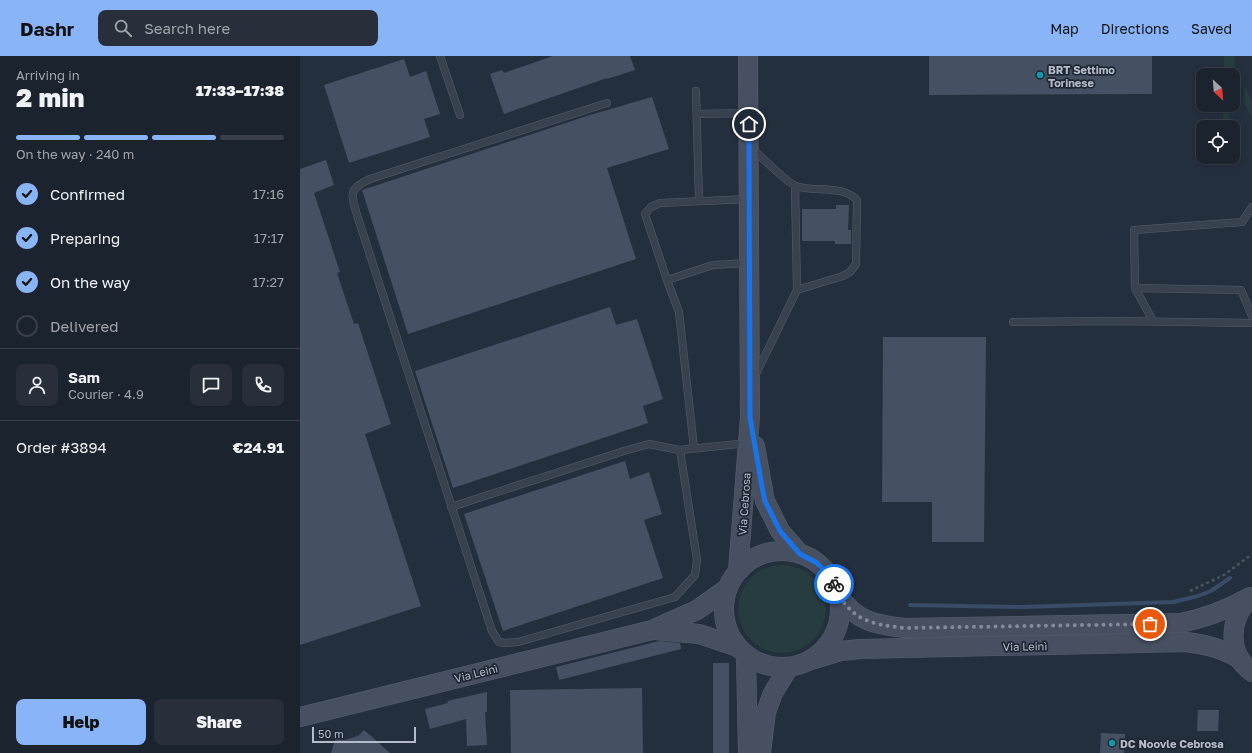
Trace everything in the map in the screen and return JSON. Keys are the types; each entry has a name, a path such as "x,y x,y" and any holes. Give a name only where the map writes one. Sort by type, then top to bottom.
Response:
{"main road":[{"path":"748,56 750,417"},
{"name":"Via Cebrosa","path":"738,571 750,417"},
{"name":"Via Cebrosa","path":"750,417 765,501 780,531 800,554"},
{"path":"783,551 800,554 817,563 831,577 839,596 839,617 833,638 824,649 808,661 789,667 766,664 742,651 729,634 725,619 724,603 728,588 738,571 751,560 766,553 783,551"},
{"name":"Via Leinì","path":"300,716 652,630 697,610 728,588"},
{"name":"Via Leinì","path":"839,596 847,608 860,617 879,625 905,628 1181,623 1204,619 1251,597"},
{"path":"1246,665 1233,640 1234,624 1239,609 1251,597"},
{"name":"Via Leinì","path":"652,630 699,634 742,651"},
{"name":"Via Leinì","path":"808,661 841,651 860,649 1186,642 1206,644 1223,649 1246,665"},
{"path":"742,651 748,753"},
{"path":"762,753 766,712 773,693 789,667"}],"lane":[{"path":"440,56 460,115"},
{"path":"696,91 699,200"},
{"path":"607,104 359,184 353,190 352,197 451,507 492,631 499,642 518,642 675,597 695,575 697,560 680,450"},
{"path":"697,114 749,113"},
{"path":"749,145 795,186 838,191 851,194 857,200 856,264 850,272 843,276 796,290"},
{"path":"750,387 796,290 795,186"},
{"path":"694,448 679,312 645,214 650,207 660,203 699,200 749,199"},
{"path":"1153,321 1135,288 1134,230 1242,222 1252,207"},
{"path":"667,280 713,265 749,262"},
{"path":"1135,288 1241,290 1252,316"},
{"path":"1013,322 1153,321 1252,323"},
{"path":"451,507 649,444 680,450 748,443"}],"path":[{"path":"1190,590 1224,575 1252,554"}],"green space":[{"path":"1224,56 1235,56 1234,68 1224,68"},
{"path":"1245,86 1252,102 1252,119 1244,102"},
{"path":"1223,112 1229,112 1229,120 1223,120"},
{"path":"782,565 799,568 813,578 823,592 826,609 823,626 813,640 799,650 782,653 765,650 751,640 741,626 738,609 741,592 751,578 765,568"}],"building":[{"path":"553,56 630,56 635,70 607,78 504,114 490,74 502,70 504,73"},
{"name":"BRT Settimo Torinese","path":"929,56 1152,56 1152,94 929,95"},
{"path":"404,59 410,77 426,71 440,114 424,119 430,137 349,163 324,85"},
{"path":"652,97 669,149 607,168 636,259 408,334 362,190 590,115"},
{"path":"326,160 334,185 314,193 340,272 337,273 354,324 358,323 391,424 365,434 421,606 300,645 300,169"},
{"path":"836,205 849,205 848,230 851,230 851,244 835,244 835,241 802,241 802,209 836,209"},
{"path":"610,307 616,325 637,319 663,399 643,406 648,423 453,488 415,371"},
{"path":"883,337 986,337 984,542 932,542 932,502 882,502"},
{"path":"625,461 630,479 649,472 662,514 644,520 663,578 503,631 464,514"},
{"path":"659,641 680,643 681,649 559,680 556,667"},
{"path":"713,663 729,663 729,753 713,753"},
{"path":"642,688 643,753 511,753 510,690"},
{"path":"487,692 487,712 485,712 487,745 467,746 466,719 430,729 425,709 448,703 447,701"},
{"path":"1198,710 1219,710 1218,731 1197,731"},
{"path":"364,730 390,753 331,753 336,737 344,740 358,736"},
{"name":"DC Noovle Cebrosa","path":"1101,733 1125,734 1124,753 1100,753"}],"waterway":[{"path":"910,605 1023,607 1173,602 1211,591 1230,578"}],"way so far":[{"path":"834,584 839,596 847,608 860,617 879,625 905,628 1150,624"}],"place":[{"name":"BRT Settimo Torinese","path":"1040,75"},
{"name":"DC Noovle Cebrosa","path":"1112,743"}],"route":[{"path":"749,124 750,417 762,487 765,501 780,531 800,554 817,563 831,577 834,584"}]}
